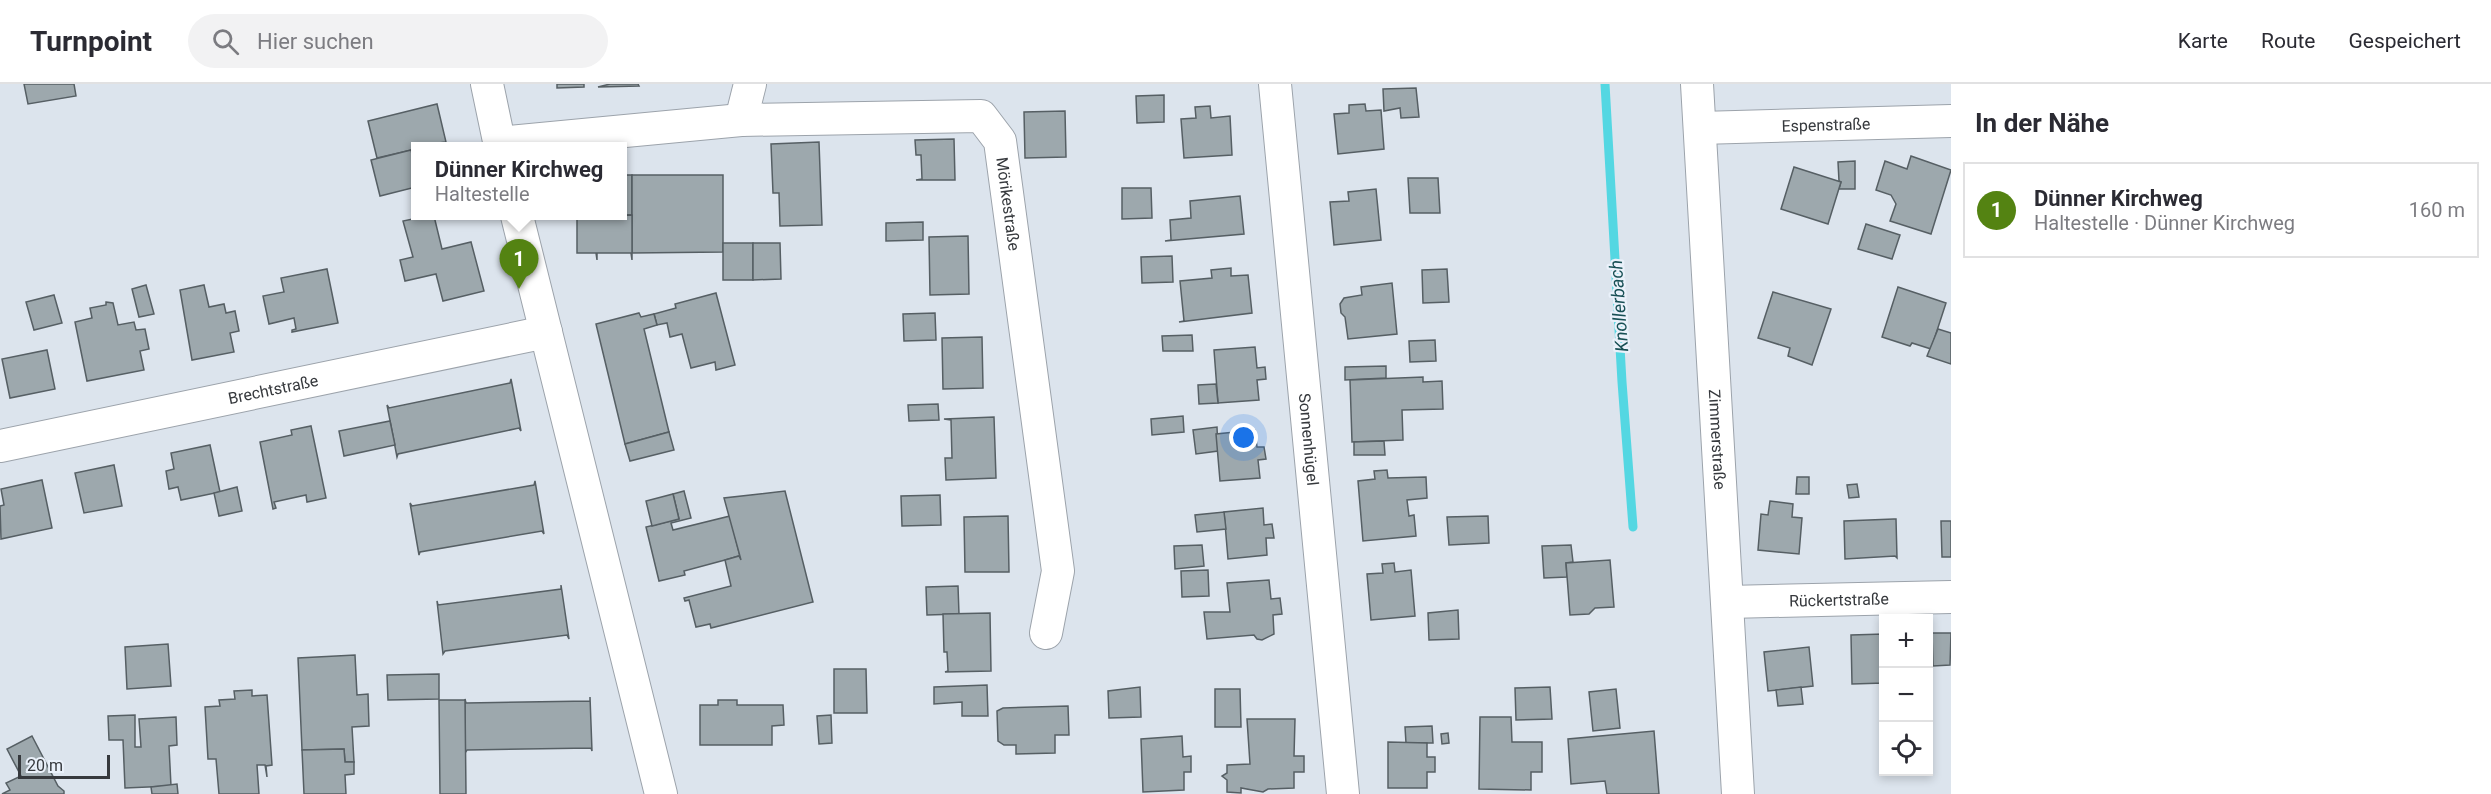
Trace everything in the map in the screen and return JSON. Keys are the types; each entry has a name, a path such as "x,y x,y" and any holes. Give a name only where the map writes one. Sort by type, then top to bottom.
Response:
{"street":[{"path":"487,84 498,142"},
{"path":"741,120 750,84"},
{"name":"Sonnenhügel","path":"1275,84 1343,794"},
{"name":"Zimmerstraße","path":"1697,84 1738,794"},
{"name":"Mörikestraße","path":"528,142 741,120 981,116 1000,141 1058,571 1046,633"},
{"name":"Espenstraße","path":"1700,128 1951,121"},
{"path":"518,220 662,794"},
{"name":"Brechtstraße","path":"0,446 546,332"},
{"name":"Rückertstraße","path":"1728,602 1951,597"}],"building":[{"path":"24,84 74,84 76,96 28,104"},
{"path":"557,84 584,84 584,87 557,88"},
{"path":"610,84 638,84 639,86 598,87"},
{"path":"1416,88 1419,117 1401,118 1400,108 1384,111 1383,89"},
{"path":"1164,95 1164,122 1137,123 1136,96"},
{"path":"437,104 446,142 411,142 411,150 377,158 368,121"},
{"path":"1365,104 1366,111 1381,110 1384,149 1338,154 1334,114 1349,113 1349,105"},
{"path":"1210,106 1211,118 1230,116 1232,155 1184,158 1181,119 1196,118 1195,107"},
{"path":"1065,111 1066,157 1025,158 1024,112"},
{"path":"954,139 955,180 916,180 922,179 921,155 916,155 915,140"},
{"path":"819,142 822,225 780,226 779,193 773,193 771,144"},
{"path":"411,150 411,188 380,196 371,160"},
{"path":"1911,156 1951,170 1931,234 1890,221 1896,204 1891,195 1876,190 1885,161 1907,169"},
{"path":"1855,161 1855,189 1839,189 1841,182 1839,181 1838,162"},
{"path":"1794,167 1841,182 1828,224 1781,209"},
{"path":"627,175 632,175 632,215 627,215"},
{"path":"632,175 723,175 723,252 632,253"},
{"path":"1408,178 1438,178 1440,213 1410,213"},
{"path":"1122,188 1151,188 1152,218 1122,219"},
{"path":"1376,189 1381,240 1334,245 1330,202 1349,201 1348,192"},
{"path":"1240,196 1244,234 1165,241 1171,240 1170,220 1191,218 1190,201"},
{"path":"627,215 632,215 632,260 631,253 597,253 597,260 596,253 577,253 577,220 627,220"},
{"path":"435,220 442,249 471,242 484,291 443,301 436,274 405,281 400,260 413,257 403,221"},
{"path":"923,222 923,240 886,241 886,223"},
{"path":"1866,224 1900,235 1892,259 1858,249"},
{"path":"968,236 969,294 930,295 929,237"},
{"path":"723,243 753,243 753,280 723,280"},
{"path":"753,243 780,243 781,279 753,280"},
{"path":"1172,256 1173,282 1142,283 1141,257"},
{"path":"1231,268 1231,276 1248,275 1252,313 1179,322 1184,321 1180,281 1212,278 1211,270"},
{"path":"327,269 338,323 292,332 296,329 294,318 269,324 263,296 284,292 281,278"},
{"path":"1447,269 1449,302 1423,303 1422,270"},
{"path":"1392,283 1397,334 1348,339 1345,317 1341,313 1340,304 1344,298 1362,295 1361,287"},
{"path":"146,285 154,314 139,317 132,289"},
{"path":"204,285 209,307 224,304 226,313 235,311 239,331 230,333 234,352 192,360 180,290"},
{"path":"1898,287 1946,303 1931,349 1912,343 1910,346 1882,337"},
{"path":"1773,292 1831,309 1812,365 1788,356 1790,348 1758,338"},
{"path":"716,293 735,365 716,370 715,362 691,368 682,334 670,337 667,323 657,325 654,314 676,308 675,304"},
{"path":"54,295 62,323 34,330 26,302"},
{"path":"106,302 113,303 118,325 134,322 136,330 145,329 149,349 140,351 144,370 87,381 75,322 92,318 90,308 106,305"},
{"path":"639,313 641,317 654,314 657,325 644,329 669,432 625,444 596,324"},
{"path":"935,313 936,340 904,341 903,314"},
{"path":"1938,329 1951,333 1951,364 1927,356"},
{"path":"1192,335 1193,351 1163,351 1162,336"},
{"path":"982,337 983,388 943,389 942,338"},
{"path":"1435,340 1436,361 1410,362 1409,341"},
{"path":"1255,347 1257,368 1265,367 1266,379 1257,380 1259,400 1218,403 1214,350"},
{"path":"47,350 55,389 10,398 2,359"},
{"path":"1386,366 1386,378 1345,380 1345,367"},
{"path":"1423,377 1423,382 1442,381 1443,409 1402,410 1403,440 1352,442 1350,380"},
{"path":"511,379 521,431 519,428 398,454 397,457 387,405 389,408 510,383"},
{"path":"1216,384 1218,403 1199,404 1198,385"},
{"path":"938,404 939,420 909,421 908,405"},
{"path":"1183,416 1184,432 1152,435 1151,419"},
{"path":"994,417 996,478 946,480 945,458 952,458 951,420 944,419"},
{"path":"390,421 395,445 344,456 339,431"},
{"path":"311,426 326,498 307,502 306,495 274,502 276,508 273,509 260,442 292,435 291,430"},
{"path":"1217,427 1218,451 1196,454 1193,430"},
{"path":"1255,430 1257,447 1264,447 1266,459 1258,460 1260,478 1220,481 1216,434"},
{"path":"669,432 674,450 630,461 625,444"},
{"path":"1384,441 1385,455 1354,455 1354,442"},
{"path":"210,445 220,492 181,500 178,487 169,489 166,471 174,469 171,453"},
{"path":"114,465 122,506 84,513 75,473"},
{"path":"1387,470 1388,478 1426,477 1427,498 1407,500 1409,516 1414,515 1416,536 1363,541 1358,481 1375,479 1374,471"},
{"path":"1797,477 1809,477 1809,494 1796,494"},
{"path":"42,480 52,528 1,539 0,506 4,505 1,489"},
{"path":"535,481 544,534 542,531 420,552 419,555 410,503 412,506 534,485"},
{"path":"1857,484 1859,497 1849,498 1847,485"},
{"path":"237,487 242,511 219,516 214,493"},
{"path":"684,491 691,518 671,523 673,530 730,516 741,560 739,556 684,571 685,575 659,581 646,527 679,519 673,494"},
{"path":"785,491 813,602 711,628 710,624 696,627 689,600 685,601 684,598 731,586 725,560 739,556 741,560 724,498"},
{"path":"673,494 679,519 652,526 646,501"},
{"path":"940,495 941,525 902,526 901,496"},
{"path":"1770,501 1793,504 1792,517 1802,518 1799,554 1758,550 1761,514 1768,515"},
{"path":"1263,508 1264,525 1272,524 1274,538 1266,538 1267,555 1228,559 1224,512"},
{"path":"1224,512 1226,529 1197,532 1195,515"},
{"path":"1008,516 1009,572 965,572 964,517"},
{"path":"1488,516 1489,543 1449,545 1447,517"},
{"path":"1896,519 1897,558 1895,556 1845,559 1844,521"},
{"path":"1941,521 1951,521 1951,557 1942,557"},
{"path":"1202,545 1204,566 1175,569 1174,546"},
{"path":"1571,545 1573,562 1566,563 1567,577 1544,578 1542,546"},
{"path":"1610,560 1614,607 1595,608 1589,614 1570,615 1566,563"},
{"path":"1394,563 1395,572 1411,570 1415,616 1371,620 1367,574 1383,573 1382,564"},
{"path":"1208,570 1209,596 1182,597 1181,571"},
{"path":"1269,580 1271,599 1280,598 1282,614 1273,615 1274,634 1262,640 1257,639 1254,635 1207,639 1204,612 1230,612 1227,583"},
{"path":"561,585 569,639 567,635 445,651 443,654 437,601 438,605 561,589"},
{"path":"958,586 959,614 927,615 926,587"},
{"path":"1458,610 1459,639 1429,640 1428,613"},
{"path":"990,613 991,671 945,672 948,671 947,652 944,652 943,614"},
{"path":"1933,633 1951,633 1950,665 1933,666"},
{"path":"1879,634 1879,683 1852,684 1851,635"},
{"path":"168,644 171,686 127,689 125,647"},
{"path":"1809,647 1813,686 1768,691 1764,652"},
{"path":"355,655 357,695 368,694 369,726 352,727 354,762 345,762 344,749 302,750 298,658"},
{"path":"834,669 866,669 867,713 834,713"},
{"path":"439,674 439,699 388,700 387,675"},
{"path":"987,685 988,716 962,716 962,702 934,704 934,687"},
{"path":"1140,687 1141,717 1109,718 1108,691"},
{"path":"1550,687 1552,719 1516,720 1515,688"},
{"path":"1801,687 1803,704 1778,706 1776,690"},
{"path":"1215,689 1240,689 1241,727 1215,727"},
{"path":"1616,689 1620,728 1593,731 1589,692"},
{"path":"252,690 252,696 267,695 272,765 266,766 267,777 265,765 257,765 259,794 219,794 216,759 208,759 205,707 220,706 219,700 235,699 234,691"},
{"path":"590,697 592,751 591,748 467,750 465,753 465,699 466,703 590,701"},
{"path":"439,700 465,700 466,794 440,794"},
{"path":"718,700 737,700 737,705 783,705 784,725 772,726 772,745 700,745 700,705 718,705"},
{"path":"1068,706 1069,735 1055,735 1055,753 1016,754 1016,745 1004,745 998,741 997,711 1003,708"},
{"path":"135,715 135,747 141,747 139,719 176,717 177,745 169,746 171,786 125,788 123,740 109,740 108,716"},
{"path":"831,715 832,743 819,744 817,716"},
{"path":"1480,717 1511,717 1512,742 1542,742 1542,772 1531,772 1531,790 1479,789"},
{"path":"1247,719 1295,719 1294,756 1304,756 1304,772 1294,772 1294,788 1268,789 1263,792 1241,788 1241,793 1227,792 1227,780 1222,776 1227,773 1227,765 1250,764"},
{"path":"1432,726 1433,743 1406,743 1405,727"},
{"path":"1654,731 1659,794 1607,794 1605,781 1571,784 1568,739"},
{"path":"1448,733 1449,743 1442,744 1441,734"},
{"path":"32,736 64,794 2,794 10,790 6,783 21,776 7,749"},
{"path":"1182,736 1183,757 1191,756 1191,772 1184,772 1184,790 1143,792 1141,739"},
{"path":"1388,742 1427,743 1427,757 1435,757 1435,772 1427,772 1427,788 1388,788"},
{"path":"344,749 345,762 354,762 354,774 345,775 346,794 304,794 302,750"},
{"path":"177,784 178,794 152,794 151,787"}],"waterway":[{"name":"Knollerbach","path":"1605,84 1622,382 1633,527"}],"place":[{"name":"Dünner Kirchweg","path":"519,289"}]}
